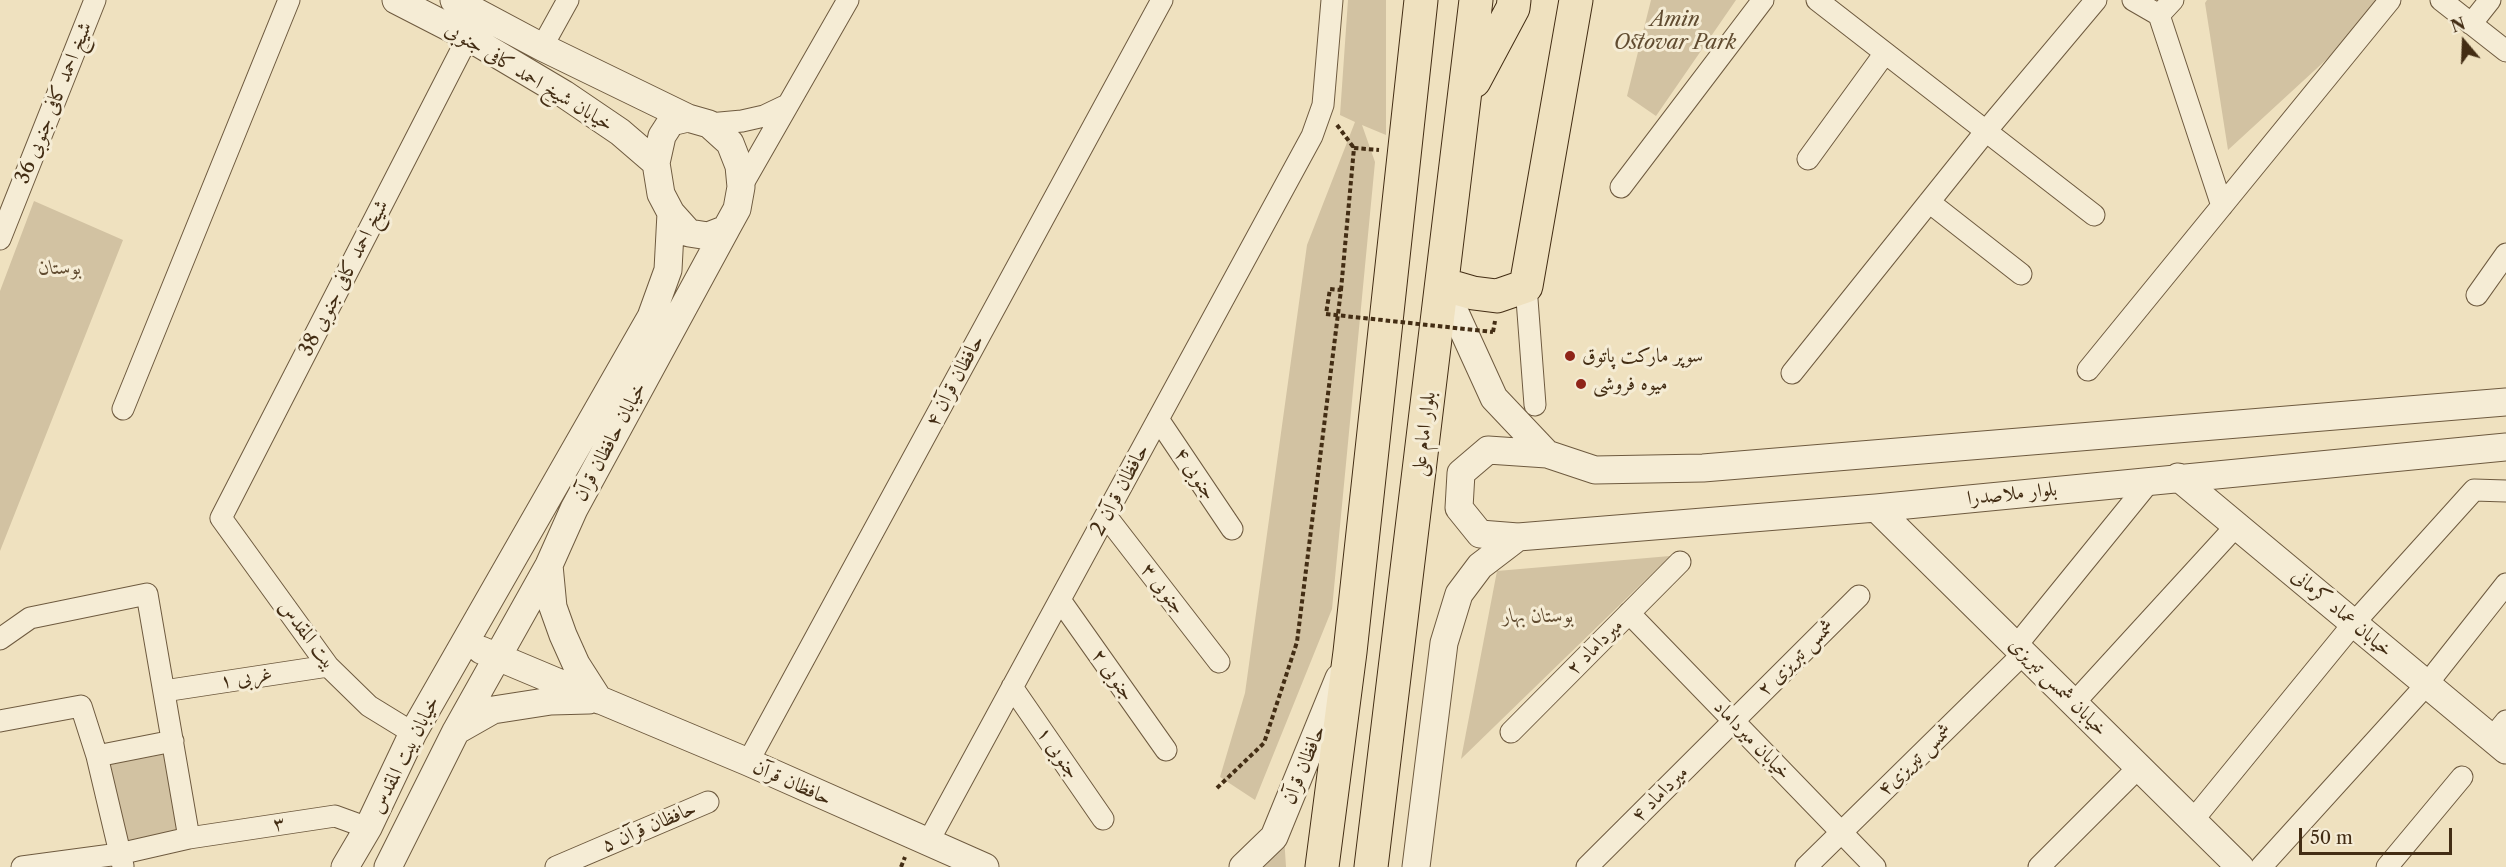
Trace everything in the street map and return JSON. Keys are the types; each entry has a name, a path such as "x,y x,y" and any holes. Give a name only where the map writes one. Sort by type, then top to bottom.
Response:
{"highway":[{"path":"1322,867 1350,652 1421,0"},
{"name":"بلوار امام علی","path":"1371,867 1476,0"},
{"path":"1464,99 1513,8 1514,0"},
{"path":"1442,284 1473,293 1497,296 1526,286 1576,0"}],"street":[{"name":"شیخ احمد کافی جنوبی 36","path":"0,239 8,197 95,0"},
{"path":"123,409 289,0"},
{"name":"خیابان شیخ احمد کافی جنوبی","path":"396,0 468,37 564,94 620,132 656,163"},
{"name":"خیابان شیخ احمد کافی جنوبی","path":"454,0 542,47 698,121"},
{"path":"542,47 568,0"},
{"path":"741,187 848,0"},
{"name":"حافظان قرآن ۴","path":"748,762 1162,0"},
{"name":"حافظان قرآن 2","path":"927,844 1312,136 1323,105 1332,0"},
{"path":"1621,187 1763,0"},
{"path":"1817,0 2094,215"},
{"path":"1792,373 1986,131 2096,0"},
{"path":"2133,0 2166,8 2222,206"},
{"path":"2088,370 2390,0"},
{"path":"2441,0 2506,51"},
{"path":"2471,24 2490,0"},
{"name":"شیخ احمد کافی جنوبی 38","path":"221,518 468,37"},
{"path":"1808,159 1885,53"},
{"path":"698,121 730,143 739,166 741,187 737,209 726,228 708,236 689,233 671,213 661,194 656,163 662,136 671,122 698,121 742,121 764,116 787,105"},
{"path":"1929,202 2021,274"},
{"name":"خیابان حافظان قرآن","path":"466,643 651,317 668,270 671,213"},
{"name":"خیابان حافظان قرآن","path":"497,657 549,565 574,509 726,228"},
{"path":"2476,295 2506,254"},
{"path":"1442,284 1494,398 1547,454 1595,470 1703,468 2506,402"},
{"path":"1526,286 1535,405"},
{"name":"جنوبی ۴","path":"1158,419 1232,528"},
{"name":"بلوار ملاصدرا","path":"1547,454 1488,450 1461,473 1459,508 1480,534 1518,537 1876,508 2506,447"},
{"name":"خیابان عماد کرمانی","path":"2178,477 2427,684 2501,736"},
{"name":"شمس تیریزی۴","path":"1806,867 2020,650 2150,481"},
{"path":"2193,820 2354,623 2474,490 2506,490"},
{"name":"خیابان شمس تبریزی","path":"1876,508 2240,867"},
{"name":"جنوبی ۳","path":"1106,516 1220,662"},
{"name":"بیت المقدس","path":"221,518 328,666 369,706 413,733"},
{"path":"2074,703 2236,526"},
{"path":"1416,867 1444,643 1450,623 1459,594 1479,566 1518,537"},
{"name":"میرداماد ۲","path":"1511,732 1680,562"},
{"path":"549,565 553,607 563,636 576,664 599,700"},
{"path":"2261,867 2427,684 2506,584"},
{"path":"1,641 30,618 147,594 189,838"},
{"name":"شمس تبریزی ۲","path":"1733,721 1858,596"},
{"name":"جنوبی ۲","path":"1060,600 1166,750"},
{"name":"خیابان میرداماد","path":"1629,613 1875,867"},
{"name":"حافظان قرآن","path":"466,643 748,762 927,844 984,867"},
{"name":"خیابان بیت المقدس","path":"345,867 368,828 413,733 466,643"},
{"name":"حافظان قرآن","path":"1243,867 1274,837 1350,652"},
{"name":"خیابان بیت المقدس","path":"388,867 456,731 497,657"},
{"name":"۱ غربی","path":"164,691 328,666"},
{"name":"جنوبی ۱","path":"1012,687 1103,819"},
{"name":"حافظان قرآن","path":"456,731 493,710 551,701 599,700"},
{"path":"0,721 81,706 97,756 121,861"},
{"name":"میرداماد ۴","path":"1587,867 1733,721"},
{"path":"97,756 173,741"},
{"path":"2039,867 2139,767"},
{"path":"2387,867 2462,777"},
{"name":"حافظان قرآن ۵","path":"556,867 708,802"},
{"name":"۳","path":"22,867 121,861 189,838 335,816 368,828"}],"path":[{"path":"1217,788 1264,743 1297,642 1341,290 1354,148 1405,153"},
{"path":"1341,290 1330,289 1326,314 1493,332"}],"green space":[{"path":"1348,0 1386,0 1386,135 1362,125 1375,162 1332,609 1255,800 1220,777 1245,693 1307,245 1355,122 1340,115"},
{"name":"Amin Ostovar Park","path":"1651,0 1736,0 1656,116 1627,96"},
{"path":"2207,0 2390,1 2228,150 2205,3"},
{"name":"بوستان","path":"34,201 123,240 0,551 0,291"},
{"name":"بوستان بهار","path":"1670,556 1461,759 1497,571"},
{"path":"170,753 184,831 121,843 107,765"},
{"path":"1284,836 1286,867 1258,867"}],"place":[{"name":"سوپر مارکت پاتوق","path":"1570,356"},
{"name":"میوه فروشی","path":"1581,384"}]}
